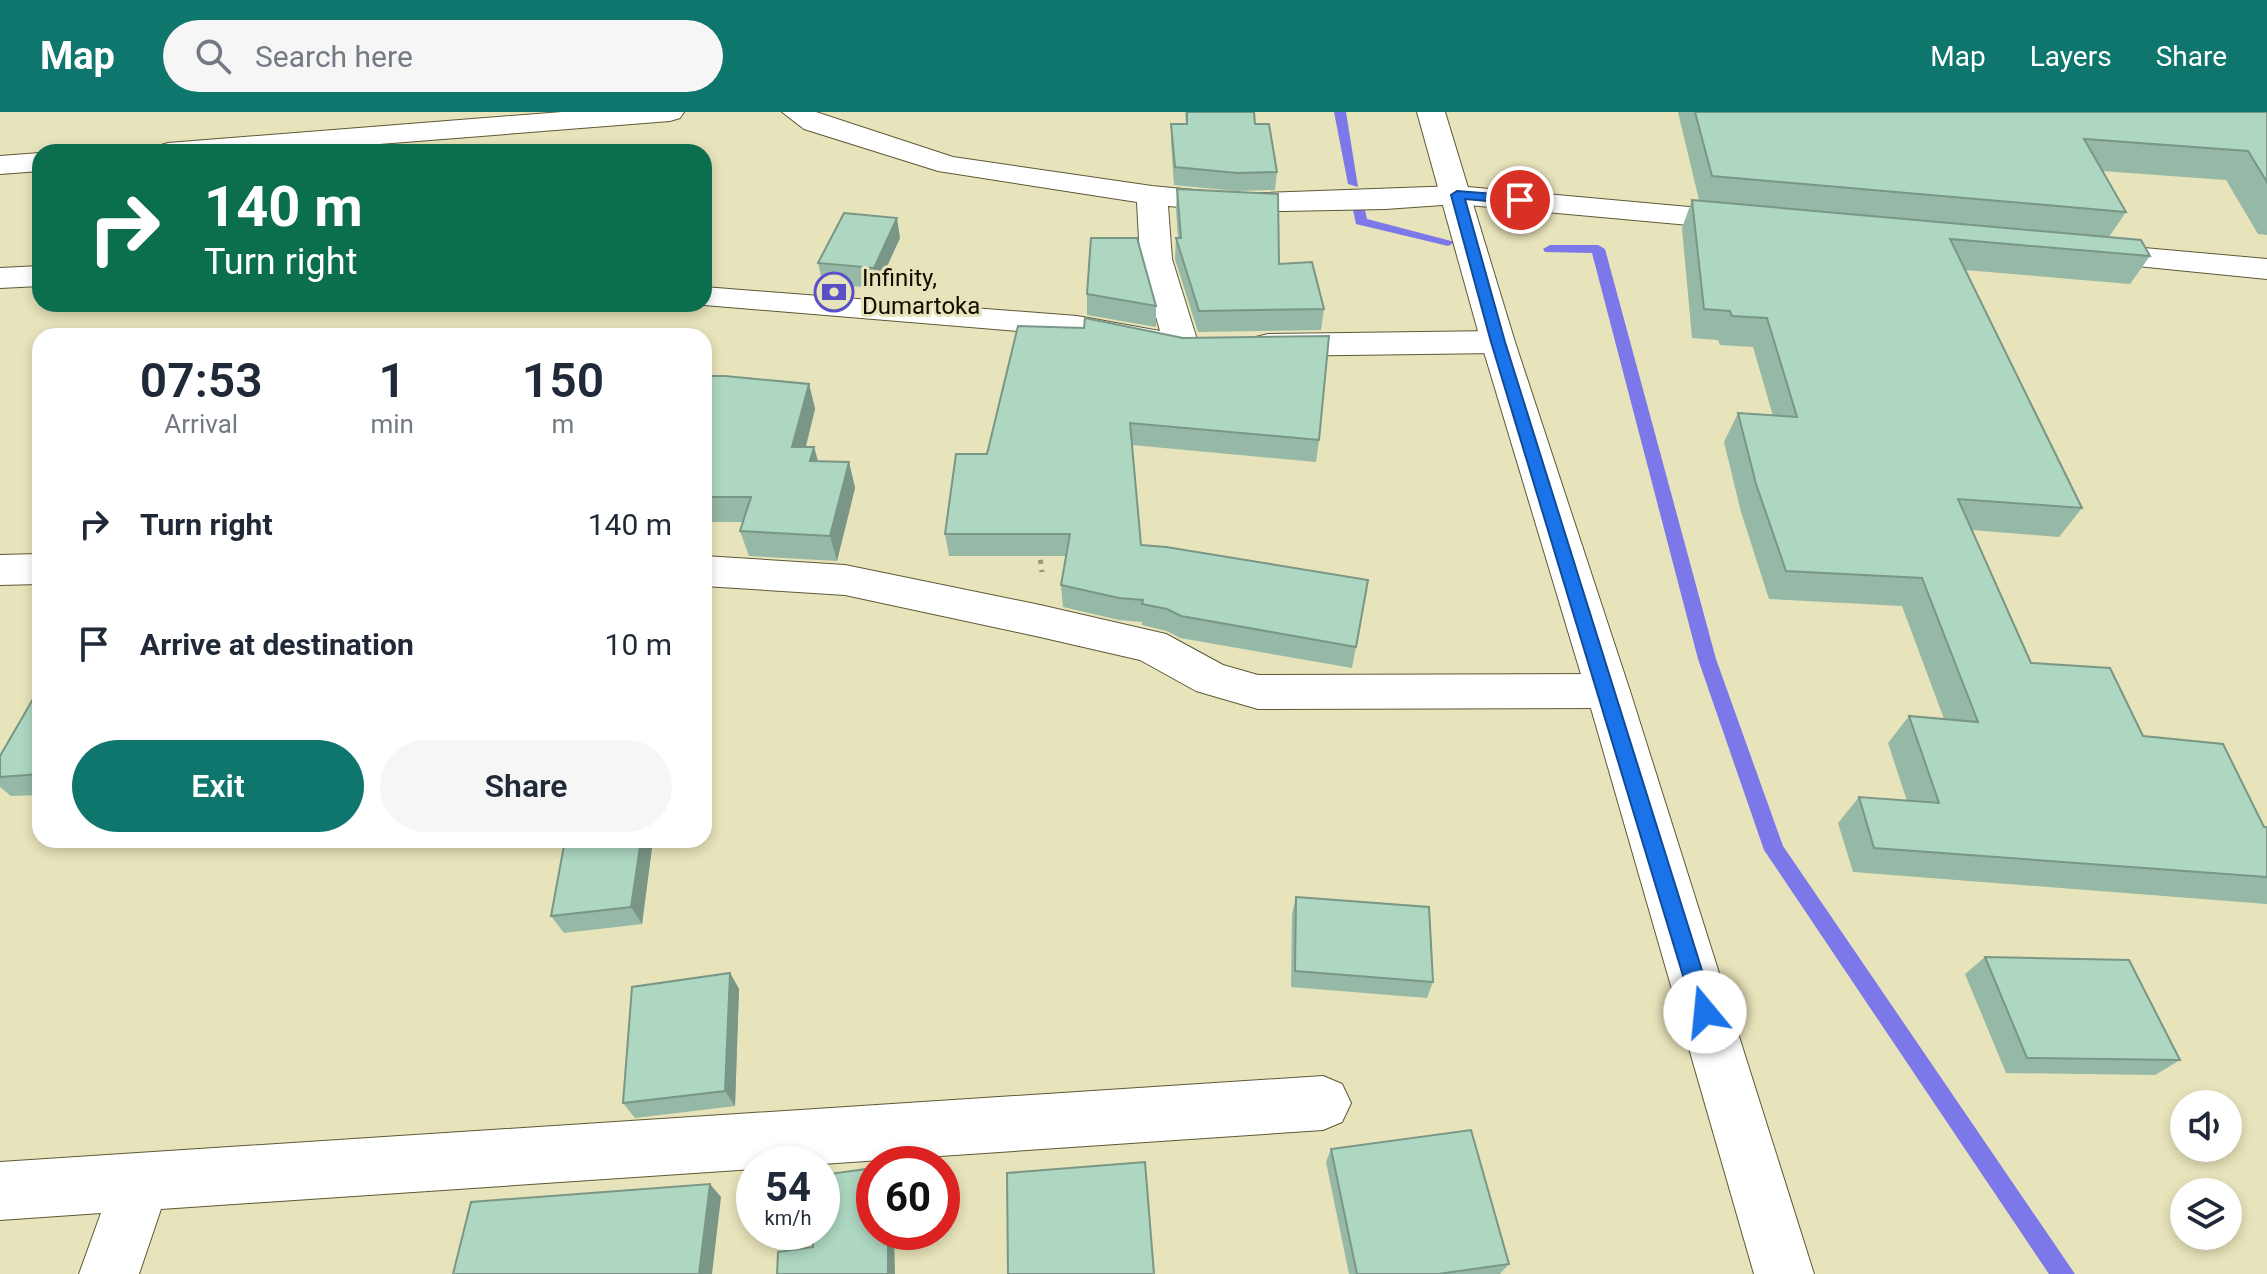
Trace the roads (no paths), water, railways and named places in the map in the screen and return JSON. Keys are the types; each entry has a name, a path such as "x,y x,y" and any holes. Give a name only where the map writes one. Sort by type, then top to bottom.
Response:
{"street":[{"path":"242,144 464,120 569,120 670,112"},
{"path":"780,112 805,117 949,165 1152,195 1236,203 1457,195 1775,224"},
{"path":"1431,112 1498,342 1608,691 1784,1274"},
{"path":"558,144 569,120"},
{"path":"0,165 32,163"},
{"path":"1152,195 1156,259 1208,346"},
{"path":"2061,250 2267,269"},
{"path":"0,278 32,276"},
{"path":"712,298 1077,326 1208,346 1498,342"},
{"path":"0,570 32,569"},
{"path":"712,572 845,580 1040,621 1151,646 1211,679 1258,692 1608,691"},
{"path":"0,1191 1323,1103"},
{"path":"109,1274 142,1180"}],"waterway":[{"path":"1340,112 1354,184"},
{"path":"1359,210 1361,221 1448,242"},
{"path":"1550,249 1598,249 1707,659 1774,850 2063,1274"}],"place":[{"name":"Infinity, Dumartoka","path":"834,292"}]}
